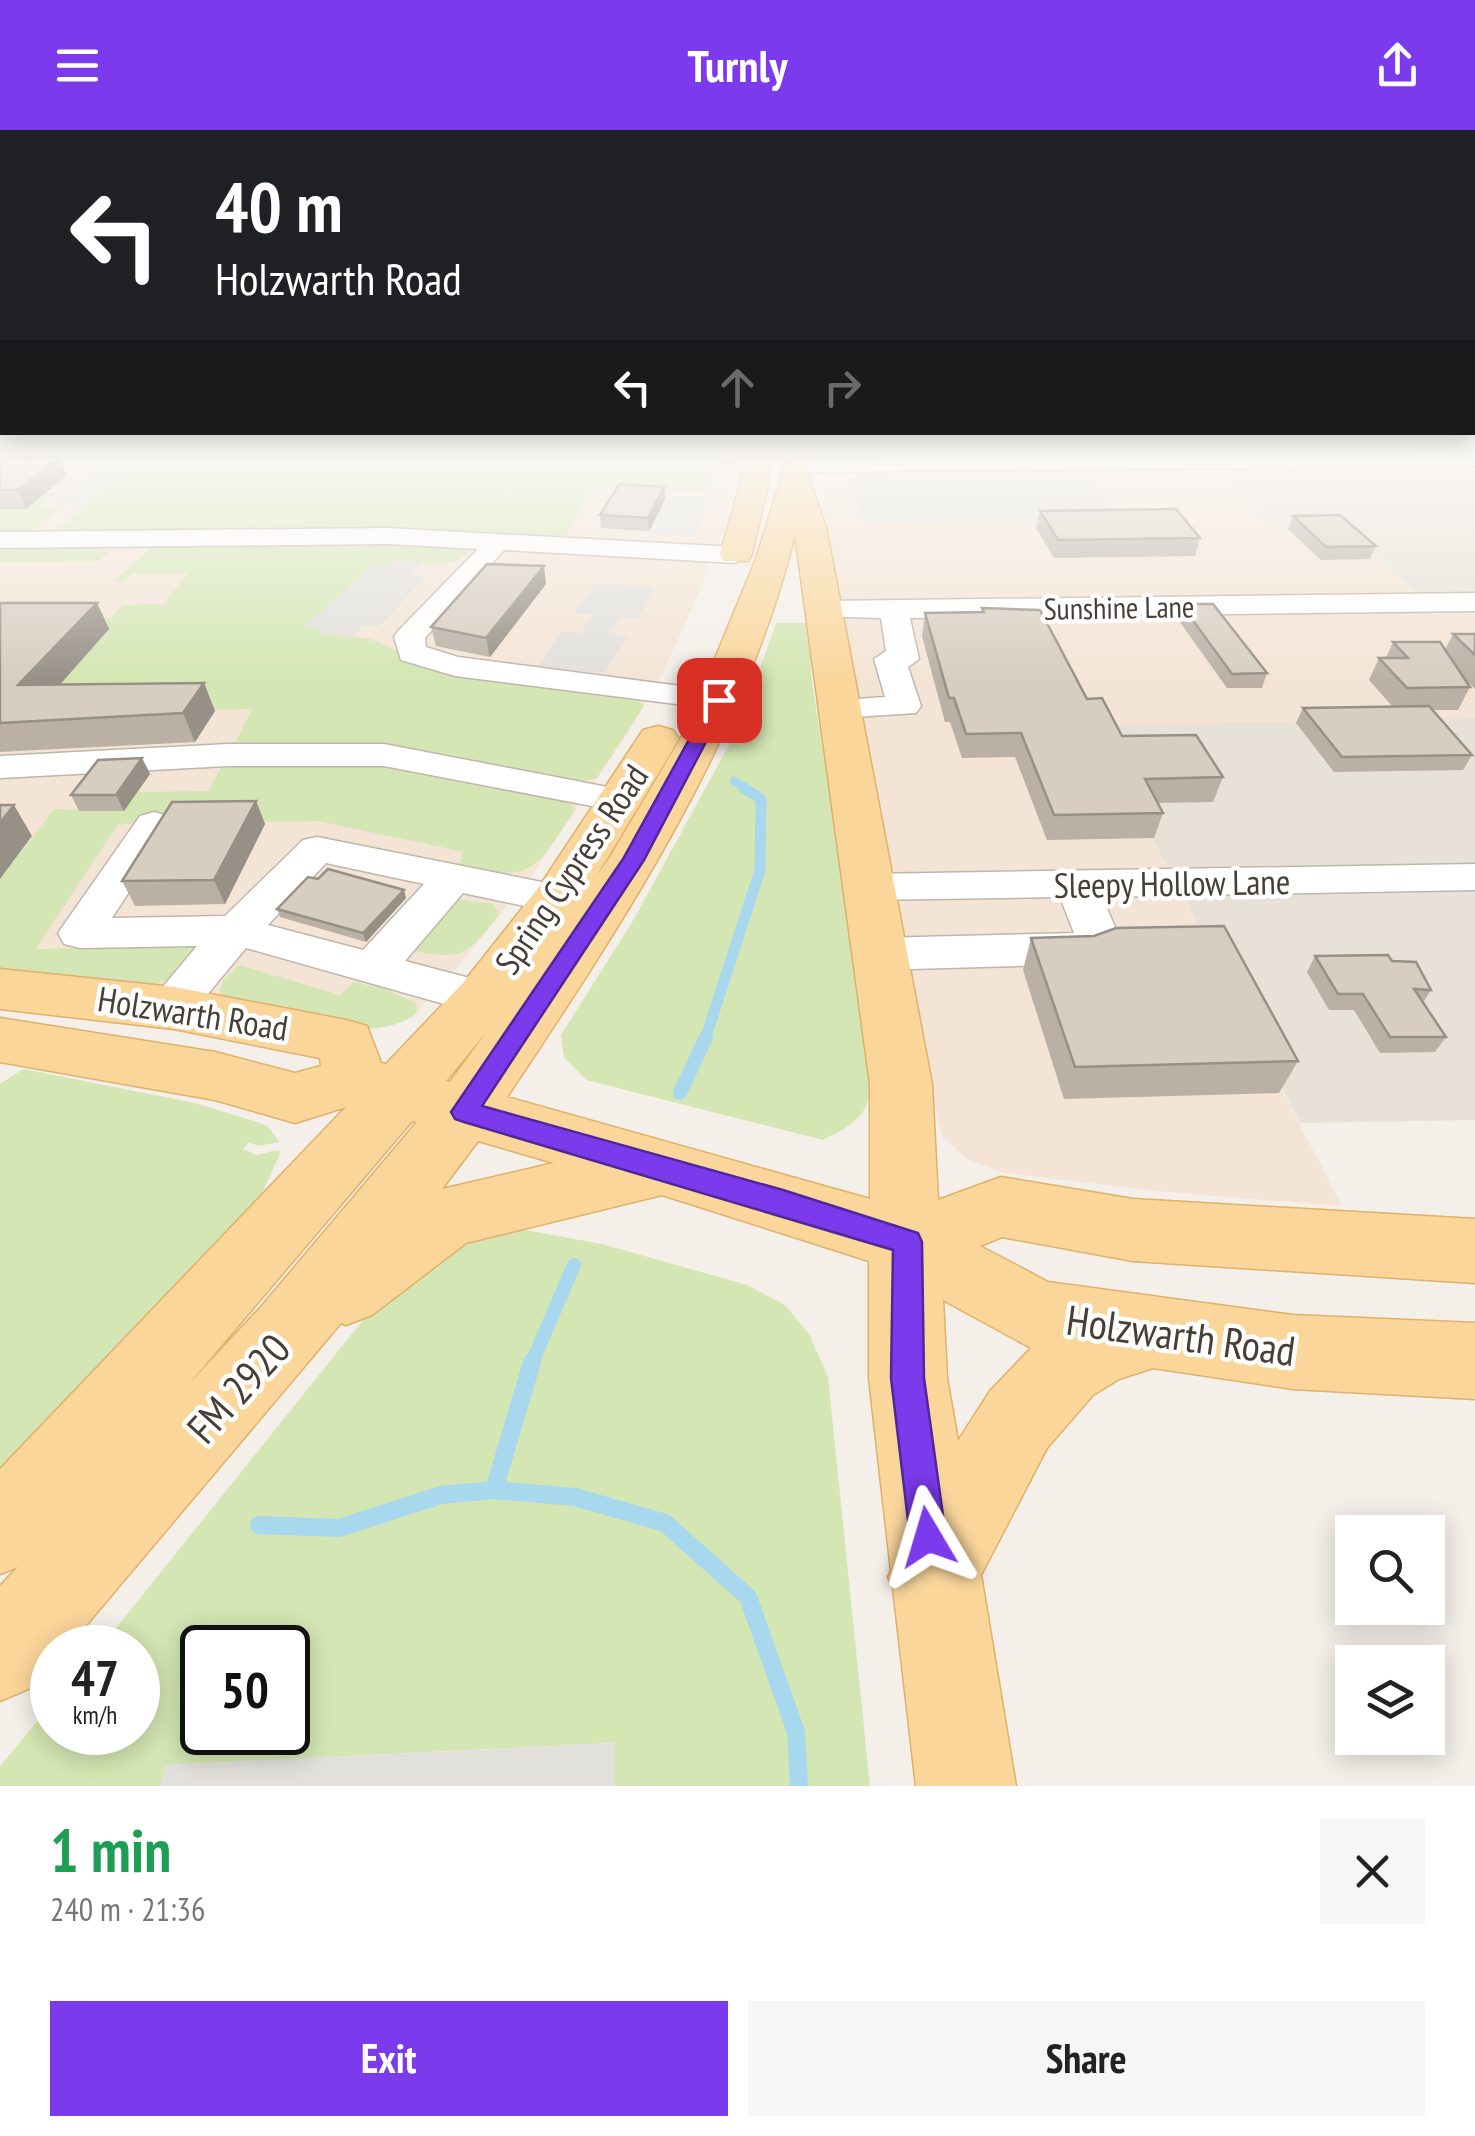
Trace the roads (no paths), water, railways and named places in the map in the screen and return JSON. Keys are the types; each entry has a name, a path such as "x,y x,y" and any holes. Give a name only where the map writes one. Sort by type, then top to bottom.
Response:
{"main road":[{"path":"723,590 743,527"},
{"name":"Spring Cypress Road","path":"406,1095 633,860 706,731 773,559 779,527"},
{"path":"810,527 876,954 901,1084 908,1378 933,1577 966,1786"},
{"path":"736,555 752,567 730,627 743,642"},
{"name":"Spring Cypress Road","path":"406,1095 557,899 622,800 690,678"},
{"name":"Holzwarth Road","path":"0,989 98,996 170,1007 259,1021 346,1042 406,1095"},
{"name":"Holzwarth Road","path":"0,1040 215,1076 295,1098 406,1095 907,1242 1038,1316 1293,1352 1475,1361"},
{"name":"FM 2920","path":"0,1654 287,1334 406,1095"},
{"name":"FM 2920","path":"0,1531 406,1095"},
{"path":"287,1334 447,1217 662,1168"},
{"path":"907,1242 1001,1208 1133,1230 1475,1252"},
{"path":"933,1577 1031,1400 1065,1369 1095,1350 1150,1334"}],"street":[{"path":"0,540 388,536 484,558 632,573"},
{"path":"690,678 455,666 412,654 409,637 484,558 736,555"},
{"name":"Sunshine Lane","path":"823,610 1475,602"},
{"path":"837,692 895,677 890,659 903,658 894,610"},
{"path":"0,766 228,755 384,755 622,800"},
{"path":"154,824 80,933 236,931 482,998"},
{"path":"170,1007 236,931 317,848 557,899"},
{"path":"372,969 453,878"},
{"name":"Sleepy Hollow Lane","path":"868,887 1475,878"},
{"path":"876,954 1084,950 1097,936 1076,885"}],"waterway":[{"path":"734,781 748,790"},
{"path":"706,1037 760,870 761,799 744,788"},
{"path":"680,1093 706,1037"},
{"path":"531,1364 574,1265"},
{"path":"494,1490 531,1364"},
{"path":"259,1525 339,1528 441,1495 494,1490"},
{"path":"494,1490 575,1497 665,1523 748,1597 796,1732 799,1786"}]}
